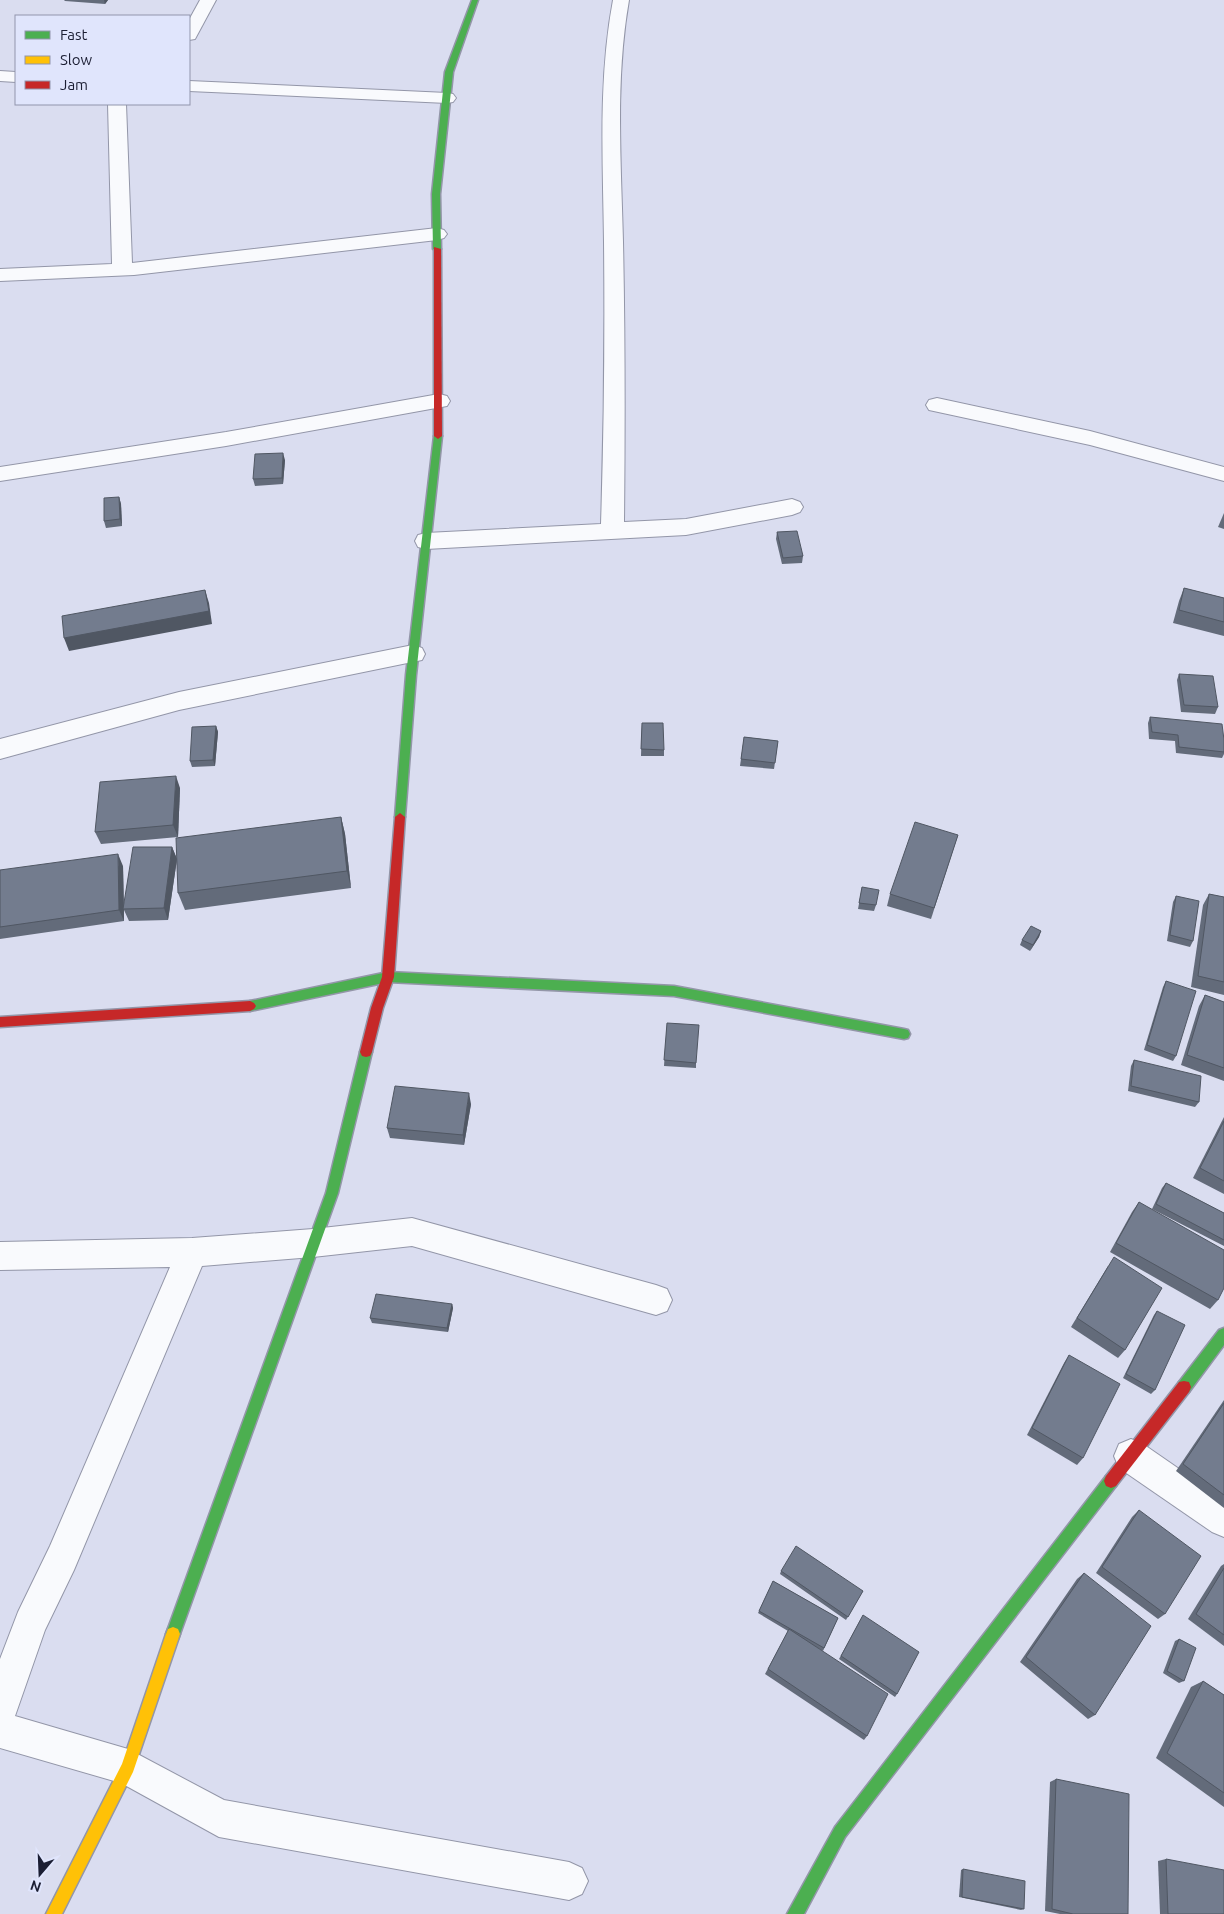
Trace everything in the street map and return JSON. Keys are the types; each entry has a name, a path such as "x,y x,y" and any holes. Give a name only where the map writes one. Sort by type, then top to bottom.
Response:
{"street":[{"path":"190,33 208,0"},
{"path":"54,1914 128,1767 200,1556 332,1193 377,1008 388,977 413,654 439,424 436,194 449,72 475,0"},
{"path":"612,531 614,284 612,106 616,21 621,0"},
{"path":"0,76 15,77"},
{"path":"190,86 447,98"},
{"path":"117,105 122,270"},
{"path":"0,275 122,270 437,234"},
{"path":"0,474 226,439 439,401"},
{"path":"937,405 1090,438 1224,474"},
{"path":"426,541 686,527 792,507"},
{"path":"0,749 179,701 413,654"},
{"path":"0,1022 248,1007 388,977 674,991 904,1034"},
{"path":"0,1256 192,1252 313,1243 412,1232 656,1300"},
{"path":"0,1710 30,1624 62,1558 192,1252"},
{"path":"795,1914 840,1832 1224,1334"},
{"path":"1131,1456 1224,1520"},
{"path":"0,1730 128,1767 219,1818 569,1881"}],"building":[{"path":"283,453 282,478 253,479 255,454"},
{"path":"119,497 120,519 104,521 104,498"},
{"path":"797,531 803,556 783,558 777,532"},
{"path":"1184,588 1224,598 1224,622 1179,610"},
{"path":"205,590 209,611 64,638 62,616"},
{"path":"1179,674 1213,676 1218,707 1184,705"},
{"path":"1150,717 1222,724 1224,752 1179,747 1178,735 1152,732"},
{"path":"642,723 663,723 664,750 641,749"},
{"path":"216,726 213,760 190,761 192,727"},
{"path":"744,737 778,741 775,763 741,759"},
{"path":"176,776 173,825 95,832 100,782"},
{"path":"341,817 347,871 178,893 176,838"},
{"path":"915,822 958,835 934,908 890,894"},
{"path":"133,847 172,847 164,908 123,909"},
{"path":"118,854 119,910 0,927 0,870"},
{"path":"862,887 879,890 876,905 859,903"},
{"path":"1209,894 1224,897 1224,982 1198,976"},
{"path":"1176,896 1199,901 1193,941 1170,935"},
{"path":"1031,926 1041,931 1033,945 1022,940"},
{"path":"1166,981 1196,991 1176,1056 1147,1045"},
{"path":"1205,995 1224,1002 1224,1068 1187,1055"},
{"path":"667,1023 699,1025 696,1063 664,1060"},
{"path":"1134,1060 1201,1076 1199,1102 1131,1086"},
{"path":"395,1086 469,1093 463,1135 387,1128"},
{"path":"1224,1121 1224,1181 1200,1168"},
{"path":"1166,1183 1224,1213 1224,1240 1156,1204"},
{"path":"1139,1202 1224,1250 1224,1288 1218,1300 1116,1243"},
{"path":"1114,1257 1162,1288 1125,1350 1077,1318"},
{"path":"376,1294 452,1304 447,1328 370,1318"},
{"path":"1157,1311 1185,1325 1155,1390 1126,1374"},
{"path":"1069,1355 1120,1384 1083,1458 1032,1428"},
{"path":"1224,1403 1224,1495 1183,1464"},
{"path":"1139,1510 1201,1556 1165,1614 1102,1567"},
{"path":"796,1546 863,1591 848,1617 781,1571"},
{"path":"1224,1568 1224,1635 1196,1614"},
{"path":"1084,1573 1151,1626 1095,1715 1026,1657"},
{"path":"773,1581 838,1618 824,1648 759,1611"},
{"path":"863,1615 919,1652 897,1694 841,1656"},
{"path":"789,1629 888,1694 867,1736 768,1669"},
{"path":"1179,1639 1196,1648 1184,1681 1167,1671"},
{"path":"1203,1681 1224,1695 1224,1793 1167,1753"},
{"path":"1056,1779 1129,1794 1128,1914 1073,1914 1052,1909"},
{"path":"1166,1859 1224,1870 1224,1914 1168,1914"},
{"path":"963,1869 1025,1881 1024,1909 962,1897"}],"traffic: fast":[{"path":"437,249 436,194 449,72 475,0"},
{"path":"400,817 411,675 438,436"},
{"path":"250,1006 388,977 674,991 904,1034"},
{"path":"173,1634 332,1193 366,1052"},
{"path":"1184,1387 1224,1334"},
{"path":"795,1914 840,1832 1111,1481"}],"traffic: slow":[{"path":"54,1914 128,1767 173,1634"}],"traffic: jam":[{"path":"437,249 438,436"},
{"path":"366,1052 377,1008 388,977 400,817"},
{"path":"0,1022 250,1006"},
{"path":"1111,1481 1184,1387"}]}
